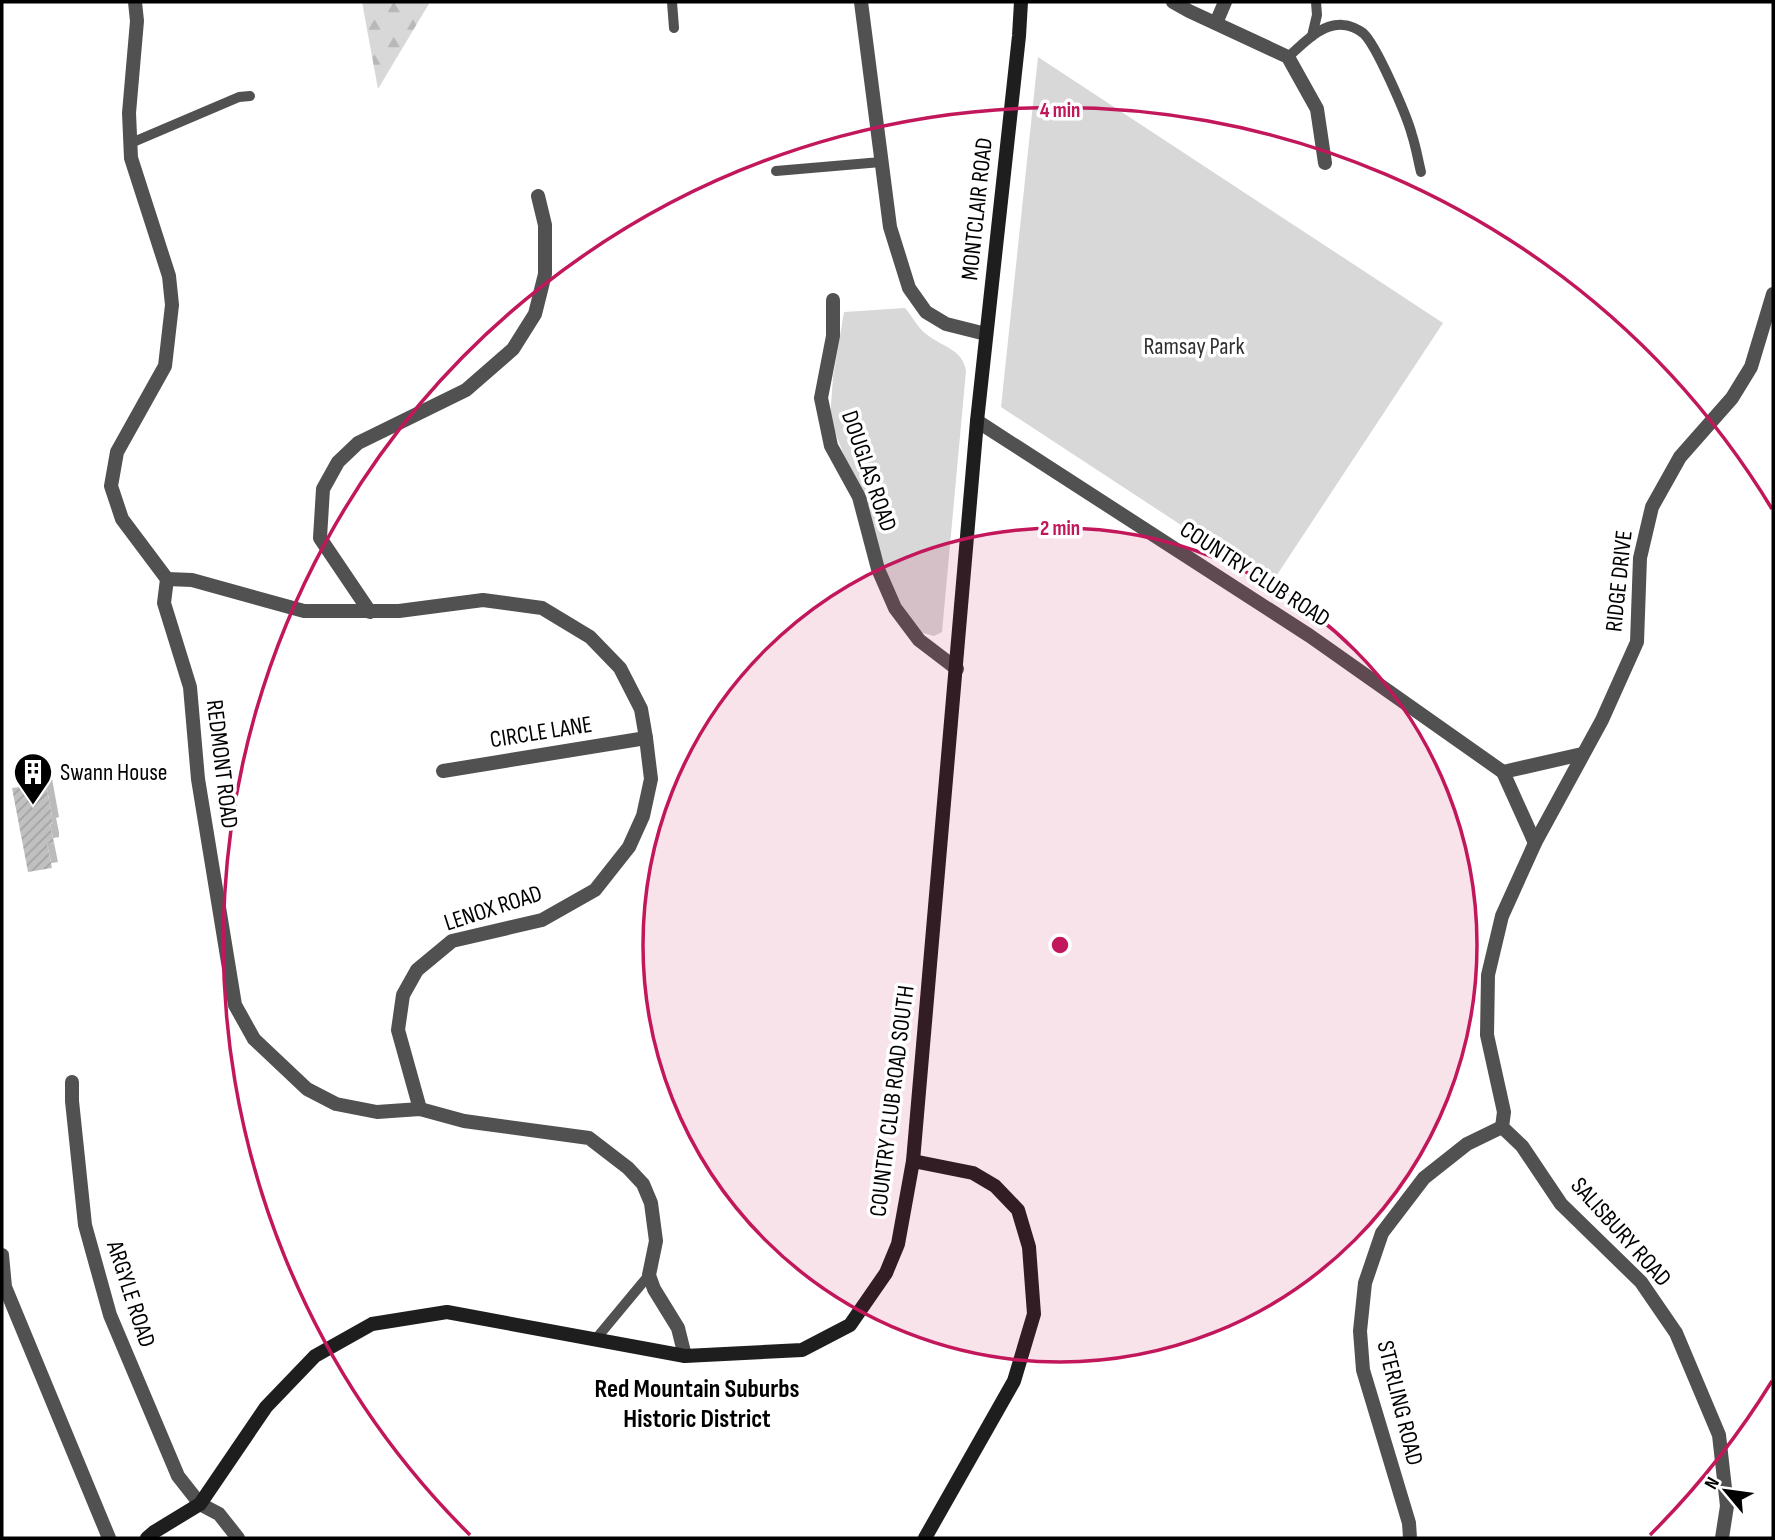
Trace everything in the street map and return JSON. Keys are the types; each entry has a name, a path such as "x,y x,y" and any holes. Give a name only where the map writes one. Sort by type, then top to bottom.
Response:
{"main road":[{"name":"MONTCLAIR ROAD","path":"977,421 1021,2"},
{"name":"COUNTRY CLUB ROAD SOUTH","path":"201,1504 266,1407 314,1356 372,1325 447,1312 685,1356 802,1350 850,1325 886,1273 898,1244 913,1161 977,421"},
{"path":"913,1161 973,1173 995,1185 1018,1210 1028,1247 1034,1314 1014,1381 925,1538"},
{"path":"148,1538 201,1504"}],"street":[{"path":"135,2 137,20 129,113 131,158 169,276 172,305 165,366 117,452 111,486 122,519 167,579"},
{"path":"862,2 890,227 909,288 926,312 946,324 986,334"},
{"path":"1173,2 1288,57 1317,109 1325,163"},
{"path":"1216,23 1225,2"},
{"path":"370,612 320,538 323,489 338,462 358,443 467,390 513,349 535,314 545,274 545,225 538,195"},
{"name":"RIDGE DRIVE","path":"1535,843 1602,720 1637,642 1640,558 1652,507 1680,457 1732,398 1751,367 1773,294"},
{"name":"DOUGLAS ROAD","path":"833,300 833,336 821,398 831,446 859,496 878,569 895,608 919,640 957,669"},
{"name":"COUNTRY CLUB ROAD","path":"977,421 1310,636 1503,772"},
{"name":"LENOX ROAD","path":"167,579 192,580 304,611 399,611 483,600 542,608 590,637 620,668 640,709 651,779 643,816 629,847 595,890 542,920 452,940 417,970 403,995 398,1030 420,1109"},
{"name":"REDMONT ROAD","path":"167,579 164,603 190,687 198,779 235,1005 254,1039 307,1089 336,1104 377,1112 420,1109 464,1121 589,1138 628,1168 643,1184 651,1203 656,1241 649,1275"},
{"name":"CIRCLE LANE","path":"443,771 646,738"},
{"path":"1502,1127 1504,1112 1487,1035 1488,975 1502,916 1535,843 1503,772 1583,754"},
{"name":"ARGYLE ROAD","path":"72,1082 85,1225 110,1315 178,1476 201,1504 219,1514 238,1538"},
{"name":"STERLING ROAD","path":"1410,1538 1409,1524 1363,1370 1360,1331 1365,1283 1382,1233 1424,1178 1467,1144 1502,1127"},
{"name":"SALISBURY ROAD","path":"1502,1127 1522,1146 1561,1204 1641,1282 1676,1333 1719,1436 1727,1506 1722,1538"},
{"path":"2,1255 5,1287 109,1538"},
{"path":"649,1275 654,1289 678,1328 685,1356"}],"lane":[{"path":"672,2 674,28"},
{"path":"1312,36 1317,15 1316,2"},
{"path":"1288,57 1312,36 1327,28 1342,24 1364,34 1378,56 1412,132 1421,172"},
{"path":"131,143 239,97 250,96"},
{"path":"776,171 881,162"},
{"name":"REDMONT ROAD","path":"596,1340 649,1275"}],"green space":[{"path":"362,2 430,2 378,89"},
{"name":"Ramsay Park","path":"1038,57 1443,323 1271,584 1001,407"},
{"path":"905,308 923,331 961,358 966,371 942,632 934,636 923,633 905,617 893,592 861,491 830,419 833,377 844,312"}],"building":[{"name":"Swann House","path":"43,768 53,823 50,824 54,843 47,844 52,868 28,872 12,788 26,786 24,772"}],"place":[{"name":"Swann House","path":"33,806"}],"district":[{"name":"Red Mountain Suburbs Historic District","path":"697,1404"}]}
